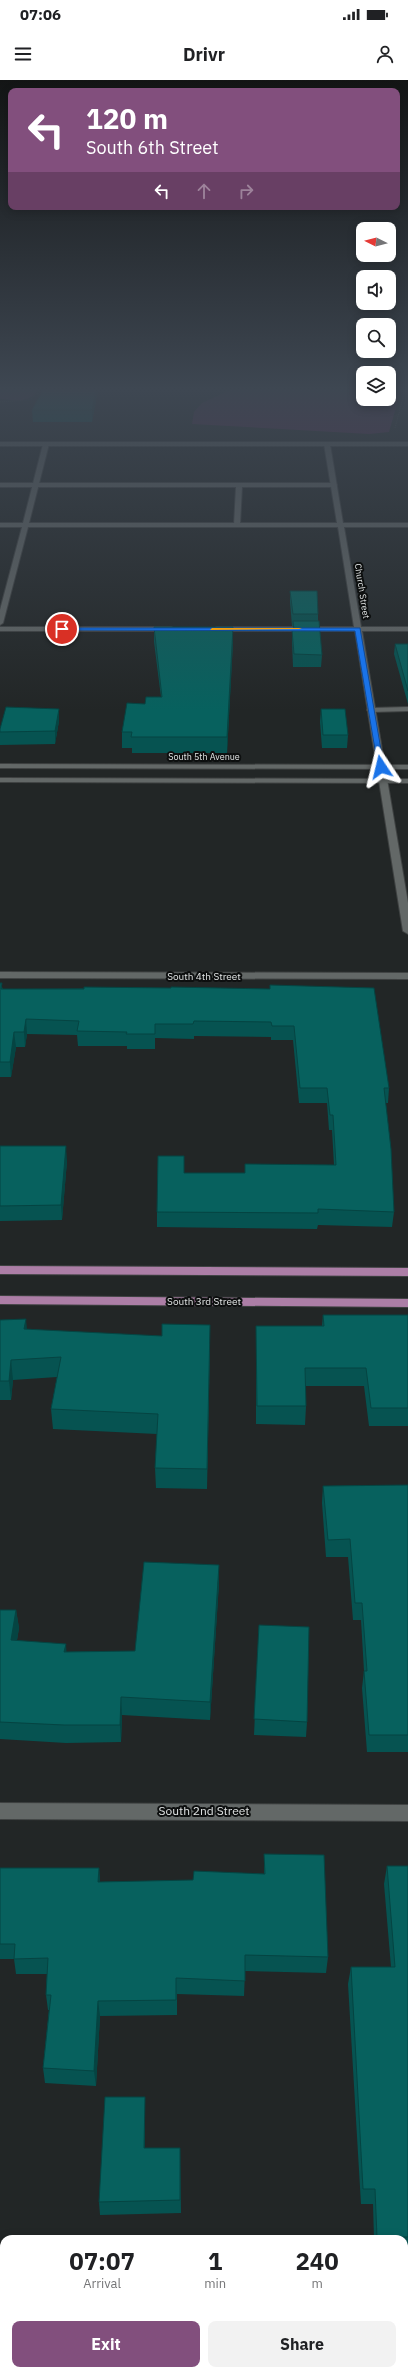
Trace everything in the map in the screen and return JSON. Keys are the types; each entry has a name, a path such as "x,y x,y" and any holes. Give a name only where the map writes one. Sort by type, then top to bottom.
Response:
{"main road":[{"path":"0,1270 408,1272"},
{"name":"South 3rd Street","path":"0,1300 408,1303"}],"street":[{"path":"0,623 33,497"},
{"path":"237,525 238,497"},
{"name":"Church Street","path":"336,497 408,931"},
{"path":"0,525 408,525"},
{"path":"0,629 183,629"},
{"path":"207,629 408,630"},
{"path":"371,710 408,710"},
{"name":"South 5th Avenue","path":"0,766 408,767"},
{"path":"0,780 408,781"},
{"name":"South 4th Street","path":"0,975 408,976"},
{"name":"South 2nd Street","path":"0,1811 408,1812"}],"building":[{"path":"290,591 317,591 318,614 293,614"},
{"path":"293,621 319,621 322,655 294,654 292,630 294,630"},
{"path":"154,627 233,627 227,737 131,737 132,732 122,732 127,703 145,704 146,697 162,697"},
{"path":"395,644 408,644 408,691"},
{"path":"6,707 59,709 55,731 0,732"},
{"path":"321,709 345,709 348,735 323,735"},
{"path":"0,983 2,983 1,989 171,987 270,989 270,985 374,988 389,1088 384,1088 391,1149 394,1212 318,1209 318,1213 157,1212 158,1156 184,1156 184,1173 245,1173 245,1164 336,1165 333,1115 330,1115 327,1088 300,1088 294,1026 272,1026 271,1022 194,1021 193,1024 155,1024 155,1034 126,1034 127,1032 77,1031 79,1021 26,1019 24,1032 14,1032 10,1062 0,1062"},
{"path":"0,1146 66,1146 61,1205 0,1206"},
{"path":"323,1315 408,1315 408,1408 371,1408 366,1368 305,1368 306,1406 257,1406 256,1326 324,1326"},
{"path":"26,1319 24,1329 162,1336 162,1324 210,1325 207,1469 155,1468 158,1414 51,1409 61,1357 11,1360 9,1381 0,1381 0,1320"},
{"path":"408,1485 408,1735 369,1735 364,1671 367,1671 362,1603 355,1603 350,1539 328,1540 323,1486"},
{"path":"144,1562 219,1565 210,1702 121,1697 120,1725 64,1725 0,1722 0,1610 16,1610 11,1640 66,1644 64,1652 135,1651"},
{"path":"259,1625 309,1627 307,1722 254,1719"},
{"path":"264,1854 324,1855 328,1957 245,1955 245,1981 176,1978 176,2000 98,2001 94,2071 43,2068 51,1995 46,1995 48,1958 14,1959 15,1944 0,1944 0,1868 99,1868 98,1882 193,1880 194,1871 265,1874"},
{"path":"387,1866 408,1866 408,2235 377,2235 375,2189 363,2189 351,1967 395,1967"},
{"path":"105,2097 145,2097 144,2148 180,2148 180,2200 99,2202"}],"slow traffic":[{"path":"212,629 299,629"}],"route":[{"path":"62,629 358,629 381,767"}]}
